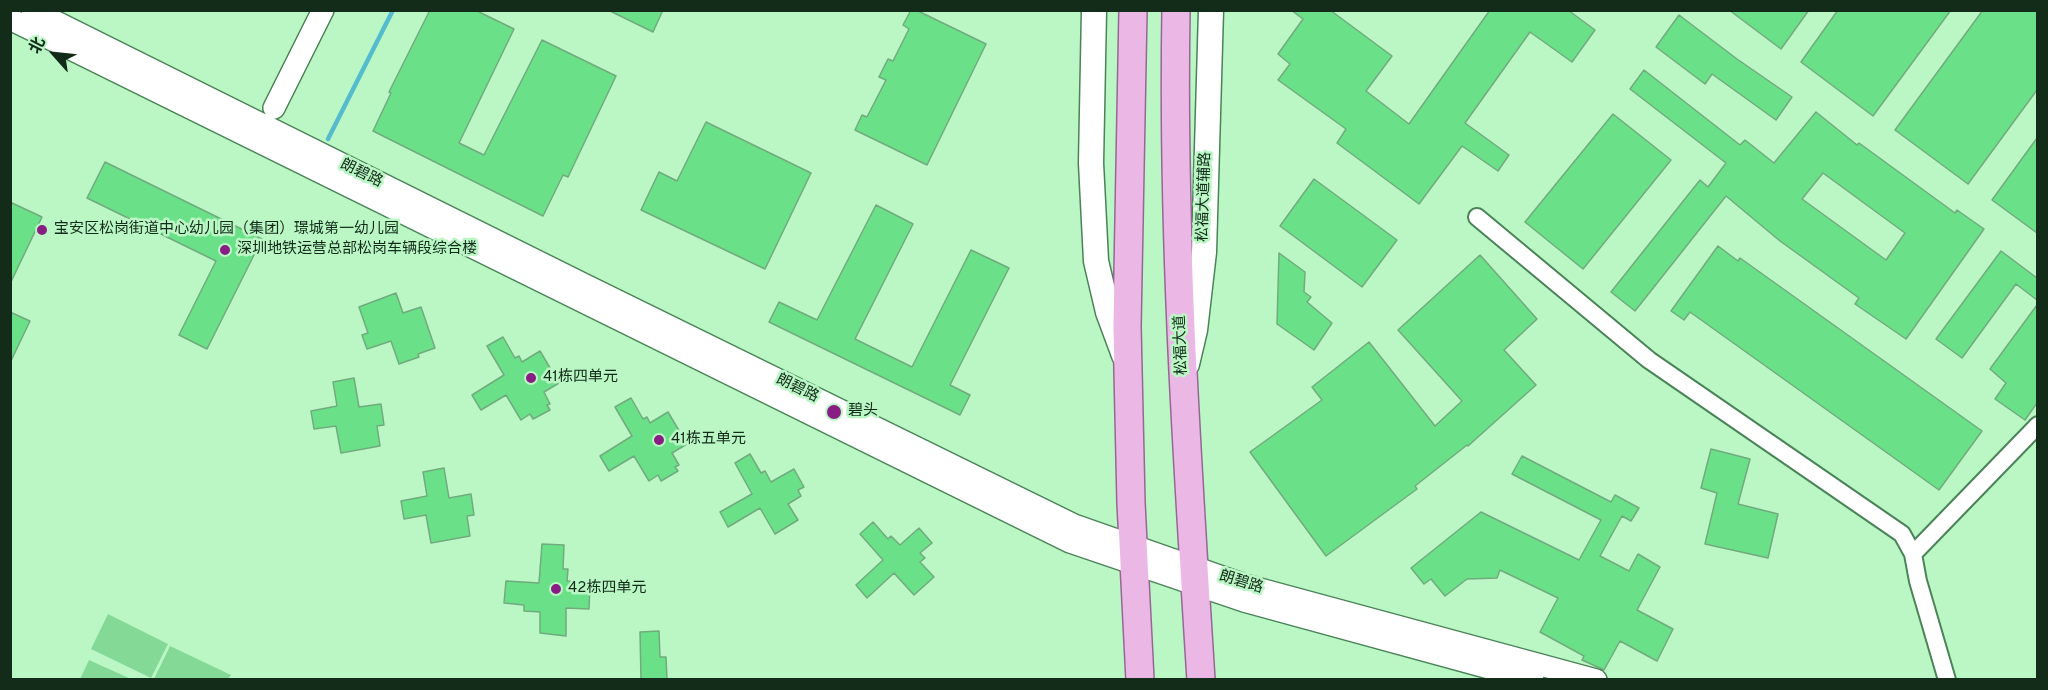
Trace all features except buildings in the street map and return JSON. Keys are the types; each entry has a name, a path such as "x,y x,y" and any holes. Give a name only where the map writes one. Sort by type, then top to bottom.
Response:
{"main road":[{"path":"1094,10 1091,163 1096,261 1108,312 1128,368"},
{"path":"1133,10 1127,326 1140,680"},
{"name":"松福大道","path":"1176,10 1183,381 1201,680"},
{"name":"松福大道辅路","path":"1183,381 1201,292 1211,10"}],"street":[{"name":"朗碧路","path":"32,10 1134,555 1194,576 1244,601 1533,680"},
{"path":"274,108 323,10"},
{"name":"朗碧路","path":"10,19 1070,542 1134,555"},
{"path":"1477,218 1649,360 1902,534 1913,554 1918,581 1947,680"},
{"path":"1913,554 2037,425"},
{"name":"朗碧路","path":"1194,576 1245,585 1557,674 1596,680"}],"green space":[{"path":"108,614 168,644 151,678 91,649"},
{"path":"170,646 231,675 228,679 154,679"},
{"path":"89,660 131,679 80,679"}],"waterway":[{"path":"328,139 393,10"}],"place":[{"name":"宝安区松岗街道中心幼儿园（集团）璟城第一幼儿园","path":"42,230"},
{"name":"深圳地铁运营总部松岗车辆段综合楼","path":"225,250"},
{"name":"41栋四单元","path":"531,378"},
{"name":"碧头","path":"834,412"},
{"name":"41栋五单元","path":"659,440"},
{"name":"42栋四单元","path":"556,589"}]}
